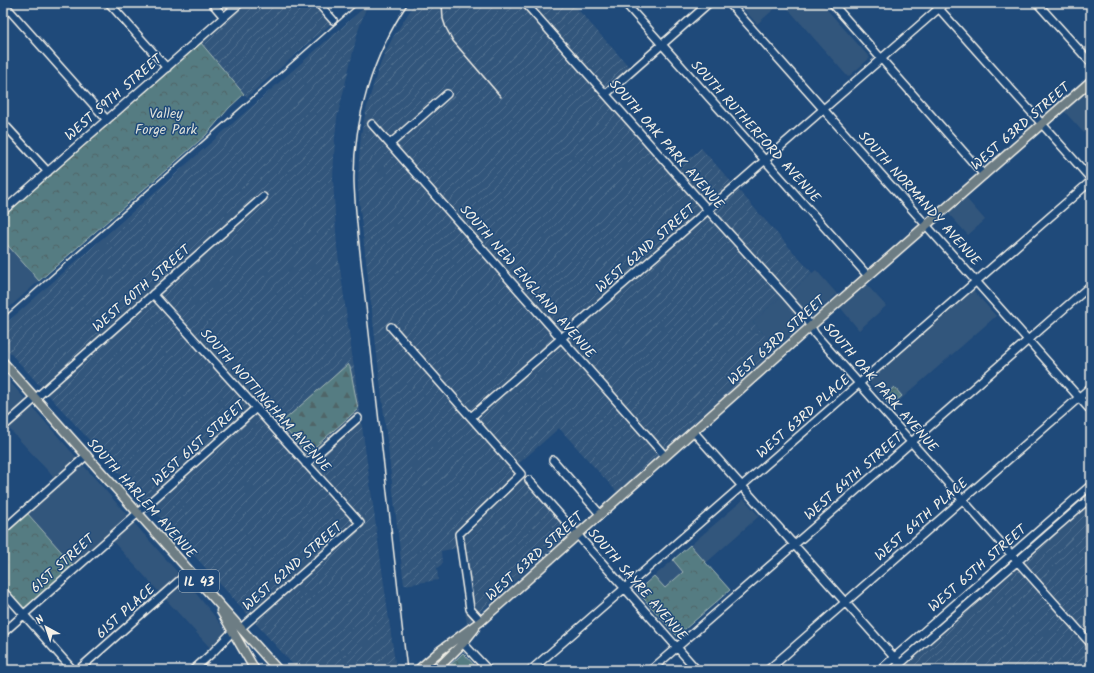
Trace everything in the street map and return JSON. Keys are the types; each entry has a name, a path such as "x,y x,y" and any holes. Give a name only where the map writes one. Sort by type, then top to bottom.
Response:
{"main road":[{"name":"WEST 63RD STREET","path":"436,670 461,640 577,534 810,326 1091,81"},
{"name":"SOUTH HARLEM AVENUE","path":"3,362 278,670"},
{"path":"212,596 255,670"},
{"name":"WEST 63RD STREET","path":"418,670 441,650 461,640"}],"street":[{"path":"109,3 167,68"},
{"path":"212,3 224,17"},
{"name":"WEST 59TH STREET","path":"3,211 240,3"},
{"path":"318,3 333,20"},
{"name":"SOUTH OAK PARK AVENUE","path":"525,3 786,296 816,334 1091,644"},
{"name":"SOUTH RUTHERFORD AVENUE","path":"625,3 868,276"},
{"path":"606,94 709,3"},
{"name":"SOUTH NORMANDY AVENUE","path":"729,3 1091,411"},
{"path":"832,3 984,175"},
{"name":"WEST 62ND STREET","path":"471,417 881,59 936,6 946,3"},
{"path":"1038,3 1091,63"},
{"path":"4,4 107,120"},
{"path":"936,6 1091,180"},
{"path":"390,144 447,94"},
{"path":"3,123 48,172"},
{"name":"SOUTH NEW ENGLAND AVENUE","path":"372,124 665,456"},
{"name":"WEST 63RD PLACE","path":"531,670 1091,180"},
{"name":"WEST 60TH STREET","path":"3,427 263,197"},
{"name":"WEST 64TH STREET","path":"651,670 1091,285"},
{"name":"SOUTH NOTTINGHAM AVENUE","path":"153,294 360,523"},
{"path":"391,327 521,474 459,534 470,609 481,621"},
{"name":"WEST 64TH PLACE","path":"768,670 1091,387"},
{"name":"WEST 61ST STREET","path":"138,513 256,408"},
{"path":"306,464 358,418"},
{"path":"693,431 900,664"},
{"path":"3,530 87,455"},
{"path":"553,460 600,514"},
{"name":"SOUTH SAYRE AVENUE","path":"529,480 697,670"},
{"name":"WEST 65TH STREET","path":"880,670 1091,485"},
{"name":"WEST 65TH STREET","path":"893,670 1091,498"},
{"name":"61ST STREET","path":"3,633 138,513"},
{"name":"WEST 62ND STREET","path":"241,628 360,523"},
{"name":"61ST PLACE","path":"78,670 190,571"},
{"path":"3,591 73,670"},
{"path":"193,670 233,631"},
{"path":"461,640 488,670"}],"shaded area":[{"path":"246,3 316,3 333,22 247,97 201,43"},
{"path":"415,3 521,3 780,297 753,322 776,348 617,492 559,428 517,465 574,530 467,624 457,548 441,551 442,564 437,568 438,580 404,585 358,188 361,134 376,76 392,39"},
{"path":"529,3 572,3 632,70 608,91"},
{"path":"738,3 781,3 757,24"},
{"path":"783,3 821,3 870,58 848,77"},
{"path":"367,5 358,31 337,118 333,178 337,247 396,670 296,670 297,669 3,345 3,326"},
{"path":"1091,87 1091,127 1084,133 1064,111"},
{"path":"701,148 812,273 788,294 678,169"},
{"path":"965,197 985,220 968,235 948,213"},
{"path":"3,240 39,281 3,313"},
{"path":"816,270 837,294 809,317 788,294"},
{"path":"866,284 886,306 859,330 840,307"},
{"path":"972,289 996,316 891,408 867,381"},
{"path":"780,297 801,319 802,323 800,327 776,348 753,322"},
{"path":"3,374 193,590 230,636 213,651 108,536 74,566 27,513 60,484 3,422"},
{"path":"744,499 759,516 706,563 730,590 677,636 637,591"},
{"path":"1091,502 1091,670 900,670"}],"green space":[{"name":"Valley Forge Park","path":"201,43 244,94 229,108 206,135 39,281 3,240 3,217"},
{"path":"348,364 350,367 358,409 308,453 306,453 282,425 283,421"},
{"path":"894,387 902,396 890,406 884,399 884,396"},
{"path":"27,513 74,566 24,609 3,587 3,535"},
{"path":"690,545 730,590 677,636 637,591 654,576 665,588 683,572 673,560"},
{"path":"463,653 477,668 474,670 445,670"}],"railway":[{"path":"3,318 359,3"},
{"path":"407,670 359,242 354,182 357,135 361,111 375,66 385,44 408,3"},
{"path":"442,3 443,19 453,41 501,97"}]}
